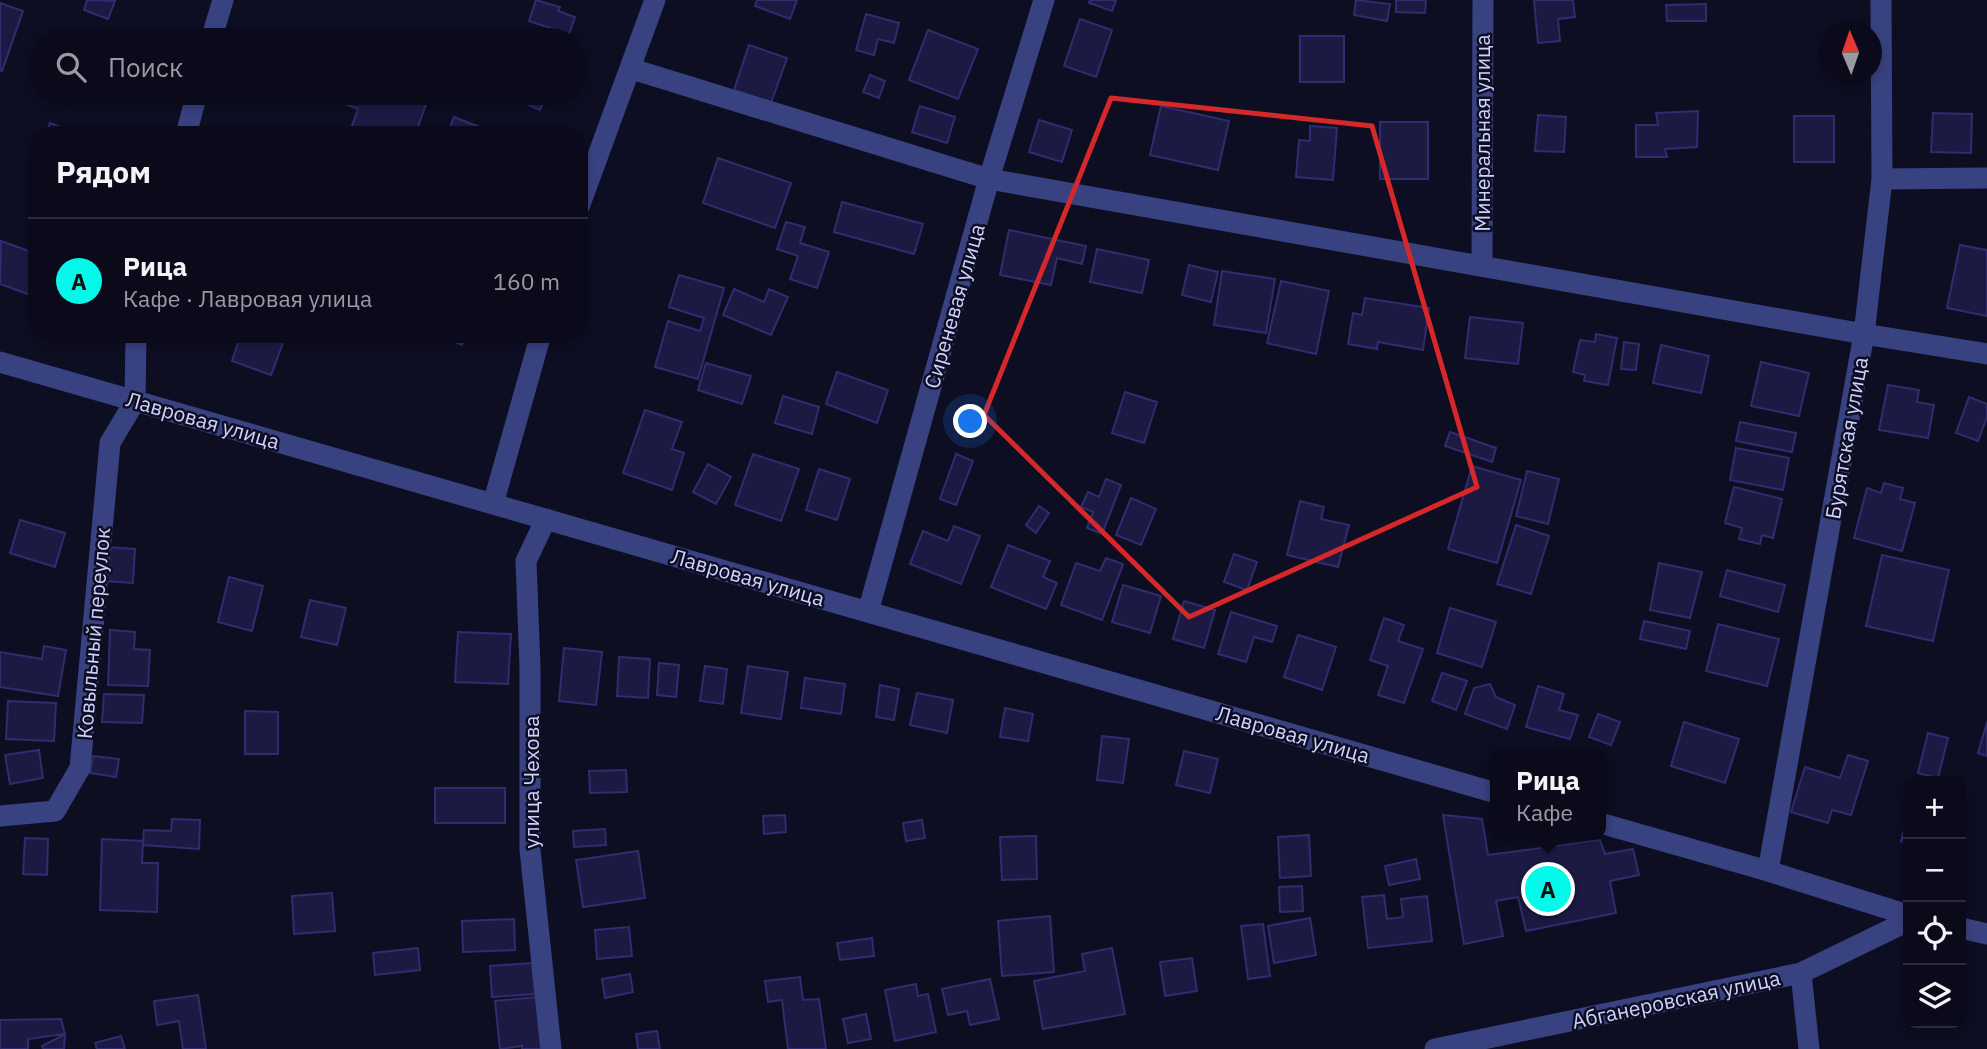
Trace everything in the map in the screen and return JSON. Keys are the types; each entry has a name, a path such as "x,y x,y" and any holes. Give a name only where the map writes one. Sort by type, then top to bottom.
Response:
{"street":[{"path":"215,28 223,0"},
{"path":"588,183 632,69 655,0"},
{"name":"Сиреневая улица","path":"868,612 989,179 1044,0"},
{"name":"Минеральная улица","path":"1482,266 1483,0"},
{"name":"Бурятская улица","path":"1768,871 1864,334 1882,179 1881,0"},
{"path":"632,69 989,179 1987,354"},
{"path":"188,126 194,105"},
{"path":"1882,179 1987,178"},
{"path":"135,401 136,343"},
{"path":"493,504 538,343"},
{"name":"Лавровая улица","path":"0,362 1490,791"},
{"name":"Ковыльный переулок","path":"0,816 55,811 80,768 110,443 135,401"},
{"name":"улица Чехова","path":"546,519 526,561 530,667 530,850 551,1049"},
{"path":"1606,824 1903,913"},
{"name":"Абганеровская улица","path":"1435,1049 1801,973 1903,923"},
{"path":"1966,929 1987,934"},
{"path":"1801,973 1809,1049"}],"highlighted area":[{"path":"1111,98 1372,126 1477,487 1189,617 984,415"}],"building":[{"path":"87,0 115,1 108,19 84,10"},
{"path":"536,0 560,7 558,11 575,17 571,28 551,28 529,21"},
{"path":"757,0 797,0 790,19 755,6"},
{"path":"1090,0 1116,0 1112,11 1089,3"},
{"path":"1356,0 1390,4 1387,21 1354,15"},
{"path":"1396,0 1426,0 1425,13 1396,12"},
{"path":"1534,0 1573,0 1575,17 1558,19 1560,41 1538,43"},
{"path":"0,3 23,11 2,71 0,70"},
{"path":"1706,4 1706,21 1667,21 1666,5"},
{"path":"866,14 899,23 894,43 878,39 874,55 856,50"},
{"path":"1080,19 1112,30 1096,77 1064,66"},
{"path":"928,30 978,49 958,99 909,80"},
{"path":"1300,36 1344,36 1344,82 1300,82"},
{"path":"749,45 787,58 771,103 734,90"},
{"path":"870,75 885,81 879,98 863,92"},
{"path":"347,105 426,105 418,126 352,126 358,109"},
{"path":"529,105 542,105 540,110"},
{"path":"920,106 955,117 947,143 912,132"},
{"path":"1161,106 1229,121 1218,170 1150,155"},
{"path":"1698,111 1697,147 1665,149 1667,157 1636,157 1636,125 1658,125 1656,113"},
{"path":"1933,113 1972,114 1971,153 1931,152"},
{"path":"1538,115 1566,117 1564,152 1535,151"},
{"path":"1794,116 1834,116 1834,162 1794,162"},
{"path":"454,117 477,126 450,126"},
{"path":"1039,120 1072,130 1062,162 1029,152"},
{"path":"1380,122 1428,122 1428,179 1380,179"},
{"path":"1310,126 1337,128 1333,180 1296,177 1299,140 1310,141"},
{"path":"718,158 791,183 775,228 703,203"},
{"path":"842,202 923,224 914,254 834,232"},
{"path":"786,222 805,227 800,243 829,252 817,288 790,279 798,256 777,249"},
{"path":"1009,230 1086,246 1082,264 1057,258 1051,285 1000,275"},
{"path":"1,241 28,251 28,294 0,284"},
{"path":"1960,245 1987,250 1987,316 1947,308"},
{"path":"1097,249 1149,260 1142,293 1090,282"},
{"path":"1189,265 1218,272 1211,302 1182,295"},
{"path":"1222,271 1275,279 1266,333 1214,325"},
{"path":"679,275 724,288 698,379 655,367 668,321 700,331 704,318 669,307"},
{"path":"1281,281 1329,291 1316,354 1267,343"},
{"path":"734,289 764,302 769,289 788,297 771,335 723,315"},
{"path":"1365,298 1429,308 1423,350 1378,342 1377,349 1348,344 1353,313 1362,315"},
{"path":"1470,317 1523,323 1518,364 1465,358"},
{"path":"1596,334 1617,338 1608,385 1584,381 1585,375 1573,372 1580,340 1595,342"},
{"path":"1624,342 1639,344 1636,370 1621,369"},
{"path":"238,343 283,343 271,375 232,361"},
{"path":"1661,345 1709,356 1701,393 1653,383"},
{"path":"1761,362 1809,373 1799,416 1751,406"},
{"path":"706,363 751,376 742,404 698,390"},
{"path":"837,372 888,390 877,423 826,404"},
{"path":"1888,385 1919,390 1917,402 1934,405 1928,438 1879,430"},
{"path":"1125,392 1157,402 1144,443 1112,433"},
{"path":"783,396 819,407 812,434 775,423"},
{"path":"1969,397 1987,404 1987,417 1978,441 1956,433"},
{"path":"645,410 682,422 672,449 684,453 672,490 623,473"},
{"path":"1740,422 1796,433 1792,452 1736,441"},
{"path":"1450,432 1496,448 1492,462 1445,446"},
{"path":"1736,448 1789,458 1783,490 1730,480"},
{"path":"753,454 799,469 781,521 735,505"},
{"path":"956,454 973,461 956,505 940,499"},
{"path":"708,464 731,477 716,504 693,492"},
{"path":"1472,466 1521,480 1497,563 1448,549"},
{"path":"819,469 850,479 837,520 806,510"},
{"path":"1527,471 1559,479 1548,524 1516,516"},
{"path":"1106,479 1121,485 1102,534 1087,528 1093,512 1081,507 1088,492 1099,497"},
{"path":"1884,483 1903,488 1900,499 1915,503 1902,551 1854,538 1867,488 1881,493"},
{"path":"1734,487 1782,499 1773,538 1762,535 1760,544 1739,539 1742,528 1725,523"},
{"path":"1131,498 1156,509 1141,545 1116,535"},
{"path":"1300,501 1324,507 1321,519 1349,525 1338,567 1287,555"},
{"path":"1039,506 1049,513 1036,533 1026,525"},
{"path":"20,520 65,533 55,567 10,553"},
{"path":"1516,525 1549,536 1531,594 1497,584"},
{"path":"954,526 980,536 961,584 910,564 923,531 948,541"},
{"path":"1008,545 1050,561 1043,577 1057,583 1046,609 991,587"},
{"path":"105,547 135,549 133,583 103,581"},
{"path":"1234,554 1257,562 1247,590 1224,582"},
{"path":"1882,555 1949,570 1933,641 1866,626"},
{"path":"1106,558 1123,564 1102,620 1061,605 1076,563 1100,571"},
{"path":"1659,563 1702,572 1690,618 1650,610"},
{"path":"1727,570 1785,585 1778,612 1720,596"},
{"path":"229,577 263,586 252,631 218,622"},
{"path":"1123,585 1161,596 1150,633 1112,622"},
{"path":"310,600 346,608 337,645 301,637"},
{"path":"1184,601 1215,610 1204,648 1173,639"},
{"path":"1450,608 1496,622 1482,667 1437,653"},
{"path":"1231,612 1277,626 1272,642 1254,637 1246,662 1218,654"},
{"path":"1384,618 1404,625 1398,641 1423,649 1404,703 1378,695 1388,666 1370,660"},
{"path":"1644,621 1690,631 1686,649 1640,639"},
{"path":"1718,624 1779,639 1767,686 1706,671"},
{"path":"110,630 135,632 134,649 150,650 148,686 108,685"},
{"path":"458,632 511,634 508,684 455,682"},
{"path":"1298,635 1336,647 1322,690 1284,677"},
{"path":"44,646 66,650 58,696 0,687 0,652 42,659"},
{"path":"564,648 602,652 596,705 559,701"},
{"path":"619,657 650,659 648,698 617,696"},
{"path":"659,663 679,665 676,697 657,695"},
{"path":"705,666 727,669 723,704 700,701"},
{"path":"748,666 788,672 781,719 741,713"},
{"path":"1442,673 1467,681 1456,710 1432,701"},
{"path":"805,678 845,684 841,714 801,708"},
{"path":"1490,684 1496,697 1515,705 1507,729 1465,714 1474,688"},
{"path":"880,685 899,689 894,720 876,717"},
{"path":"1538,686 1564,694 1559,710 1578,715 1570,739 1526,727"},
{"path":"917,693 953,700 947,733 910,725"},
{"path":"104,694 144,695 142,723 102,722"},
{"path":"8,701 56,703 54,741 6,739"},
{"path":"1005,708 1033,714 1028,741 1000,737"},
{"path":"245,711 278,712 278,754 245,754"},
{"path":"1598,714 1620,722 1611,745 1589,737"},
{"path":"1684,722 1739,739 1725,783 1671,766"},
{"path":"1987,722 1987,756 1978,753"},
{"path":"1928,733 1948,738 1938,776 1918,773"},
{"path":"1102,736 1129,739 1123,783 1097,780"},
{"path":"39,750 43,778 10,784 5,755"},
{"path":"1184,751 1218,759 1210,793 1176,785"},
{"path":"1848,755 1868,761 1851,815 1832,810 1828,823 1791,812 1805,767 1840,778"},
{"path":"93,756 119,759 116,777 90,773"},
{"path":"626,770 627,792 590,793 589,771"},
{"path":"435,788 505,788 505,823 435,823"},
{"path":"785,815 786,832 764,834 763,816"},
{"path":"1443,815 1482,819 1488,855 1600,840 1605,854 1633,849 1639,875 1610,881 1616,913 1526,931 1518,897 1496,901 1503,936 1464,944"},
{"path":"172,819 200,820 199,849 143,845 144,830 171,831"},
{"path":"922,820 925,838 906,841 903,823"},
{"path":"605,829 606,845 574,847 573,831"},
{"path":"1309,835 1311,876 1280,878 1278,837"},
{"path":"1036,836 1037,879 1002,880 1000,837"},
{"path":"25,838 48,839 47,875 23,874"},
{"path":"102,839 143,841 142,863 158,863 157,912 100,910"},
{"path":"638,851 645,898 583,907 576,860"},
{"path":"1416,859 1420,879 1389,885 1385,866"},
{"path":"1302,886 1303,911 1280,912 1279,887"},
{"path":"332,893 335,931 294,934 292,896"},
{"path":"1384,895 1387,919 1403,917 1401,899 1427,896 1432,941 1368,948 1362,897"},
{"path":"1050,916 1054,972 1002,976 998,921"},
{"path":"1310,918 1316,955 1274,963 1268,926"},
{"path":"514,919 515,950 463,952 462,921"},
{"path":"1263,924 1270,976 1248,979 1241,926"},
{"path":"629,927 632,956 597,959 595,930"},
{"path":"872,938 874,956 840,960 837,943"},
{"path":"418,948 420,970 375,975 373,953"},
{"path":"1112,948 1125,1014 1043,1029 1034,981 1085,971 1082,954"},
{"path":"1192,958 1197,991 1165,996 1160,962"},
{"path":"532,963 535,994 492,997 490,966"},
{"path":"630,974 633,992 605,998 602,979"},
{"path":"800,977 803,1000 819,999 826,1049 788,1049 782,1000 768,1002 765,981"},
{"path":"990,979 999,1019 970,1025 967,1011 948,1015 942,989"},
{"path":"916,984 918,996 928,994 936,1032 895,1041 885,990"},
{"path":"198,995 206,1049 183,1049 179,1021 157,1025 154,1001"},
{"path":"536,997 541,1049 522,1049 522,1046 500,1049 495,1001"},
{"path":"866,1014 871,1039 848,1043 843,1019"},
{"path":"61,1019 65,1034 28,1039 28,1049 0,1049 0,1020"},
{"path":"657,1031 660,1049 638,1049 636,1034"},
{"path":"65,1034 64,1049 43,1049 42,1046"},
{"path":"121,1036 125,1049 97,1049 95,1043"}],"place":[{"name":"Рица","path":"1548,889"}]}
